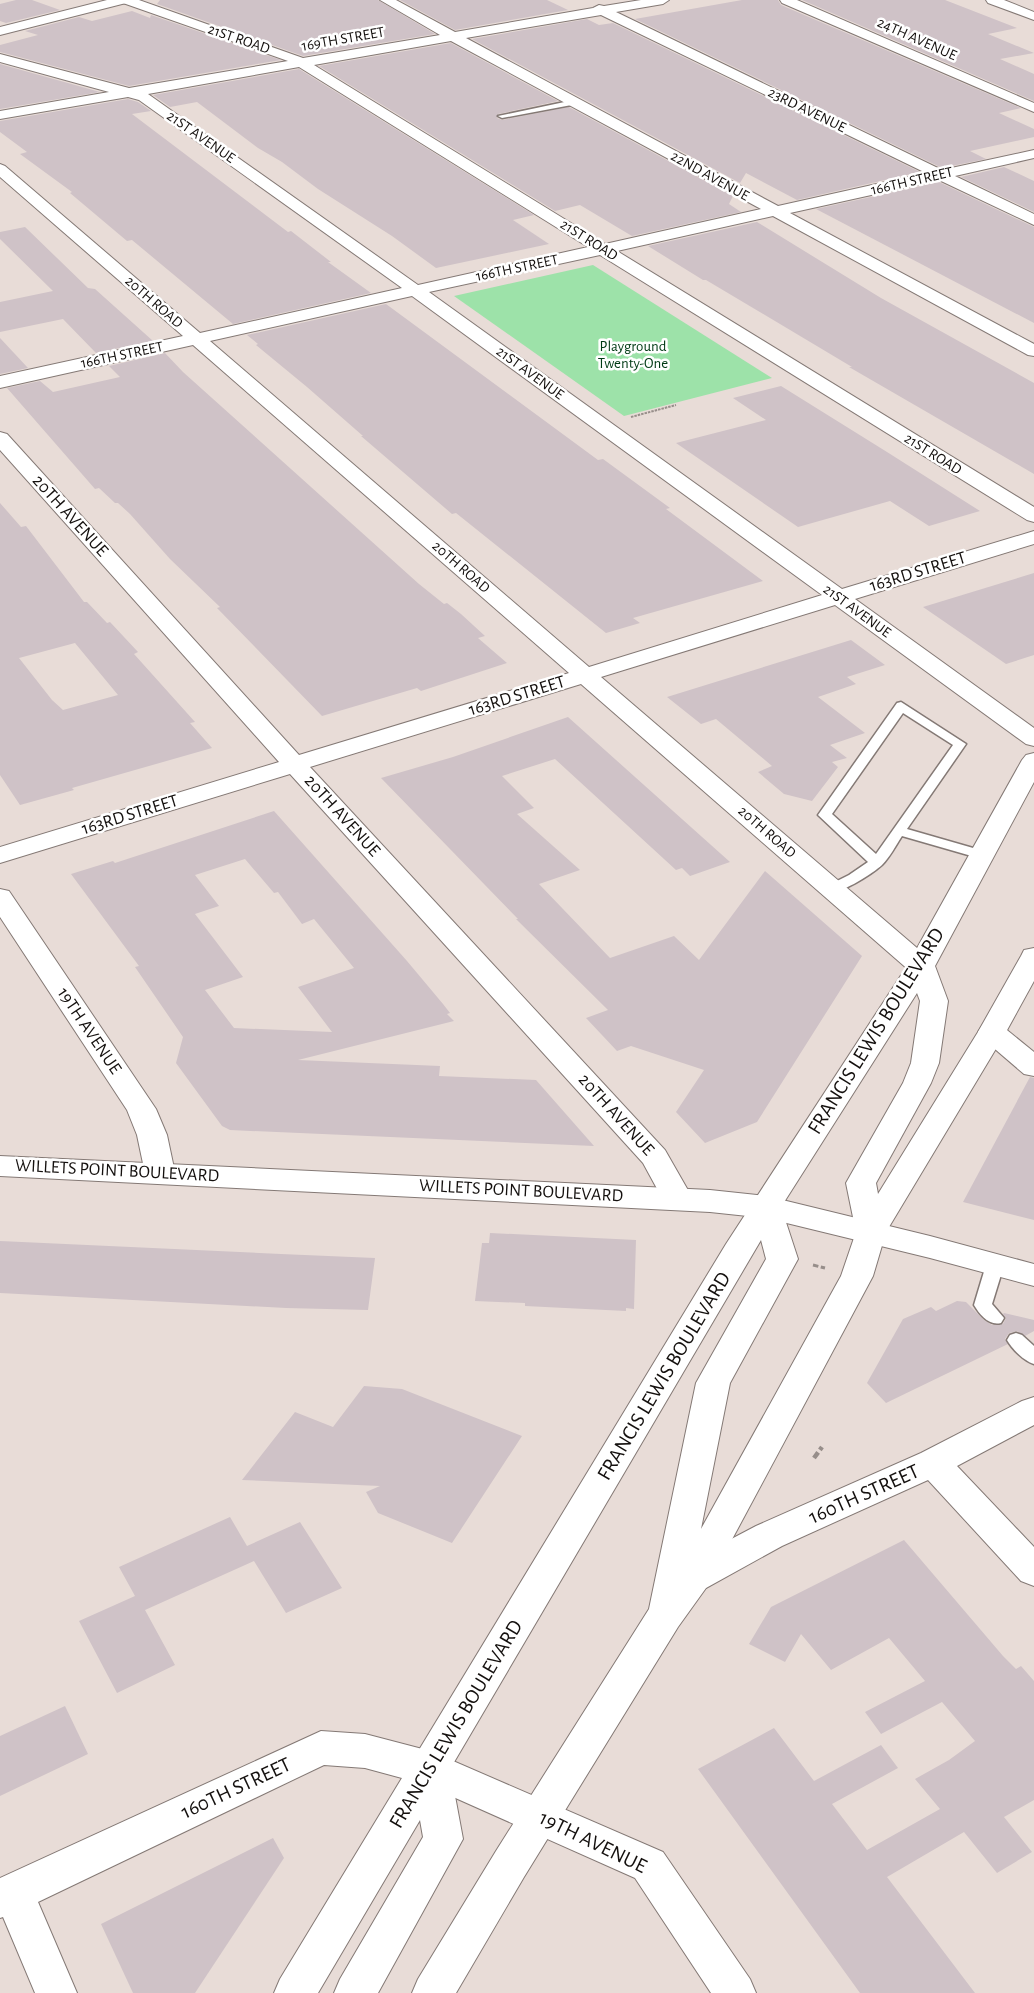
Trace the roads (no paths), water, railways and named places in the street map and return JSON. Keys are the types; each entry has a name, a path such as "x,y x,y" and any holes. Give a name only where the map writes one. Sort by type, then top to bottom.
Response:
{"street":[{"path":"0,23 92,0"},
{"path":"0,31 122,0"},
{"name":"21ST ROAD","path":"127,0 295,59 1034,516"},
{"name":"22ND AVENUE","path":"386,0 774,212 1034,351"},
{"name":"23RD AVENUE","path":"581,0 1034,220"},
{"name":"169TH STREET","path":"0,115 663,0"},
{"name":"24TH AVENUE","path":"786,0 1034,108"},
{"path":"992,0 1034,16"},
{"name":"21ST AVENUE","path":"0,58 144,97 416,290 1034,739"},
{"name":"166TH STREET","path":"0,382 1034,154"},
{"name":"20TH ROAD","path":"0,169 921,966"},
{"name":"20TH AVENUE","path":"0,438 654,1157 678,1199"},
{"name":"163RD STREET","path":"0,854 1034,537"},
{"name":"FRANCIS LEWIS BOULEVARD","path":"295,1993 737,1252 921,966 1034,760"},
{"name":"19TH AVENUE","path":"0,897 141,1109 152,1135 160,1173"},
{"path":"433,1993 665,1616 693,1577 857,1276 871,1232 992,1032 1034,956"},
{"path":"871,1232 861,1184 917,1083 925,1063 934,1001 921,966"},
{"path":"992,1032 1034,1067"},
{"name":"WILLETS POINT BOULEVARD","path":"0,1166 678,1199 766,1207 871,1232 1034,1275"},
{"path":"665,1616 713,1383 782,1259 766,1207"},
{"name":"160TH STREET","path":"693,1577 769,1536 933,1463 1034,1410"},
{"path":"933,1463 1034,1571"},
{"name":"160TH STREET","path":"7,1896 321,1748 365,1751 430,1768 480,1790"},
{"path":"355,1993 443,1840 430,1768"},
{"name":"19TH AVENUE","path":"480,1790 649,1865 735,1993"},
{"path":"7,1896 56,1993"}],"lane":[{"path":"502,116 574,102"},
{"path":"832,889 854,878 877,862 960,744 901,706 825,815 877,862"},
{"path":"899,831 982,855"},
{"path":"995,1265 982,1305 995,1318"},
{"path":"1016,1340 1034,1358"}],"park label":[{"name":"Playground Twenty-One","path":"633,354"}]}
